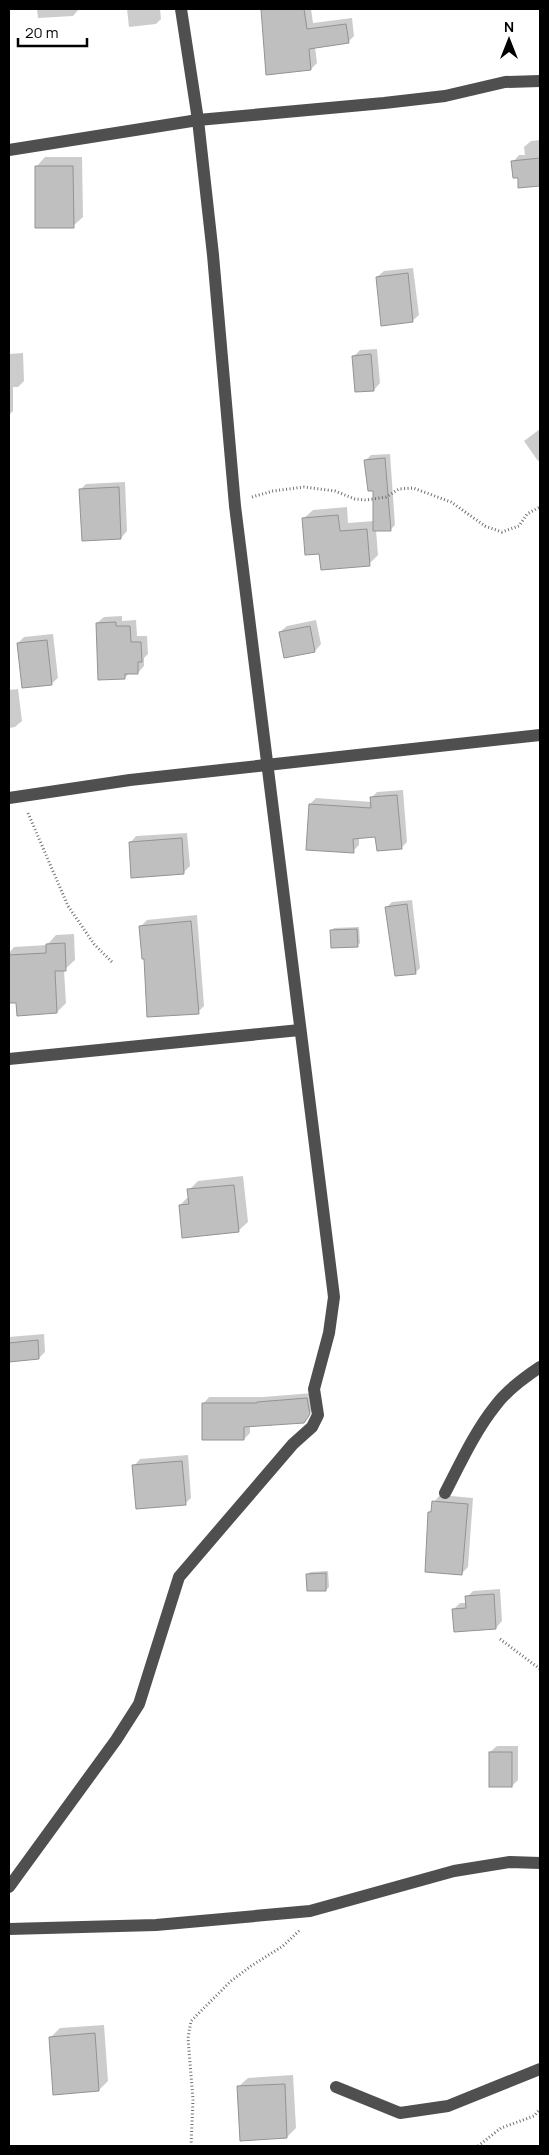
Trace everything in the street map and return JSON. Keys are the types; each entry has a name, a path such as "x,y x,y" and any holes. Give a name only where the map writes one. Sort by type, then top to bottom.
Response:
{"street":[{"path":"9,1887 116,1740 139,1704 178,1577 293,1444 312,1427 318,1415 314,1390 334,1297 266,765 235,500 213,255 198,120 181,9"},
{"path":"9,150 198,120 384,103 445,96 505,82 540,81"},
{"path":"15,797 130,780 540,736"},
{"path":"9,1059 300,1030"},
{"path":"445,1493 470,1446 496,1404 540,1367"},
{"path":"9,1930 156,1925 310,1912 454,1871 510,1862 540,1863"},
{"path":"336,2087 400,2113 448,2106 540,2069"}],"path":[{"path":"235,500 273,491 304,487 335,491 355,499 366,500 386,497 399,489 413,488 451,502 485,526 502,532 519,526 527,514 540,507"},
{"path":"15,797 68,906 94,944 112,962"},
{"path":"500,1639 540,1669"},
{"path":"191,2146 192,2100 188,2038 191,2022 232,1981 251,1966 283,1946 299,1932 310,1912"},
{"path":"478,2146 501,2128 534,2116 540,2109"}],"building":[{"path":"261,9 304,9 307,29 346,24 349,43 309,49 311,70 266,75"},
{"path":"540,158 540,186 518,188 518,178 513,178 511,161"},
{"path":"35,166 73,166 74,228 35,228"},
{"path":"408,273 413,322 381,326 376,277"},
{"path":"371,354 374,391 355,392 352,356"},
{"path":"385,458 391,531 373,531 373,491 368,491 364,460"},
{"path":"119,487 121,539 82,541 79,489"},
{"path":"338,515 340,531 367,529 370,566 321,570 319,554 305,555 302,518"},
{"path":"116,622 116,626 130,626 131,642 141,642 142,662 138,662 138,674 125,674 125,679 98,680 96,623"},
{"path":"310,626 315,652 284,658 279,632"},
{"path":"47,640 52,685 22,688 17,643"},
{"path":"397,795 402,849 377,851 375,837 353,839 354,853 306,850 309,804 371,808 370,797"},
{"path":"182,838 184,874 131,878 129,842"},
{"path":"407,904 416,974 395,976 385,907"},
{"path":"191,921 199,1014 147,1017 144,959 142,959 139,926"},
{"path":"357,929 358,947 331,948 330,930"},
{"path":"65,943 66,971 55,971 57,1013 17,1016 16,1003 9,1003 9,955 46,953 46,944"},
{"path":"234,1185 239,1232 182,1238 179,1205 189,1204 187,1189"},
{"path":"38,1340 39,1359 9,1362 9,1343"},
{"path":"307,1398 310,1414 304,1423 244,1427 244,1440 202,1440 202,1403 257,1403"},
{"path":"182,1461 186,1505 136,1509 132,1465"},
{"path":"432,1501 468,1504 462,1575 425,1572 428,1512 431,1512"},
{"path":"326,1573 326,1591 307,1591 306,1574"},
{"path":"494,1594 496,1629 454,1632 452,1609 466,1608 465,1596"},
{"path":"489,1752 512,1752 512,1787 489,1787"},
{"path":"95,2033 99,2091 53,2095 49,2037"},
{"path":"285,2084 287,2138 240,2141 237,2086"}]}
